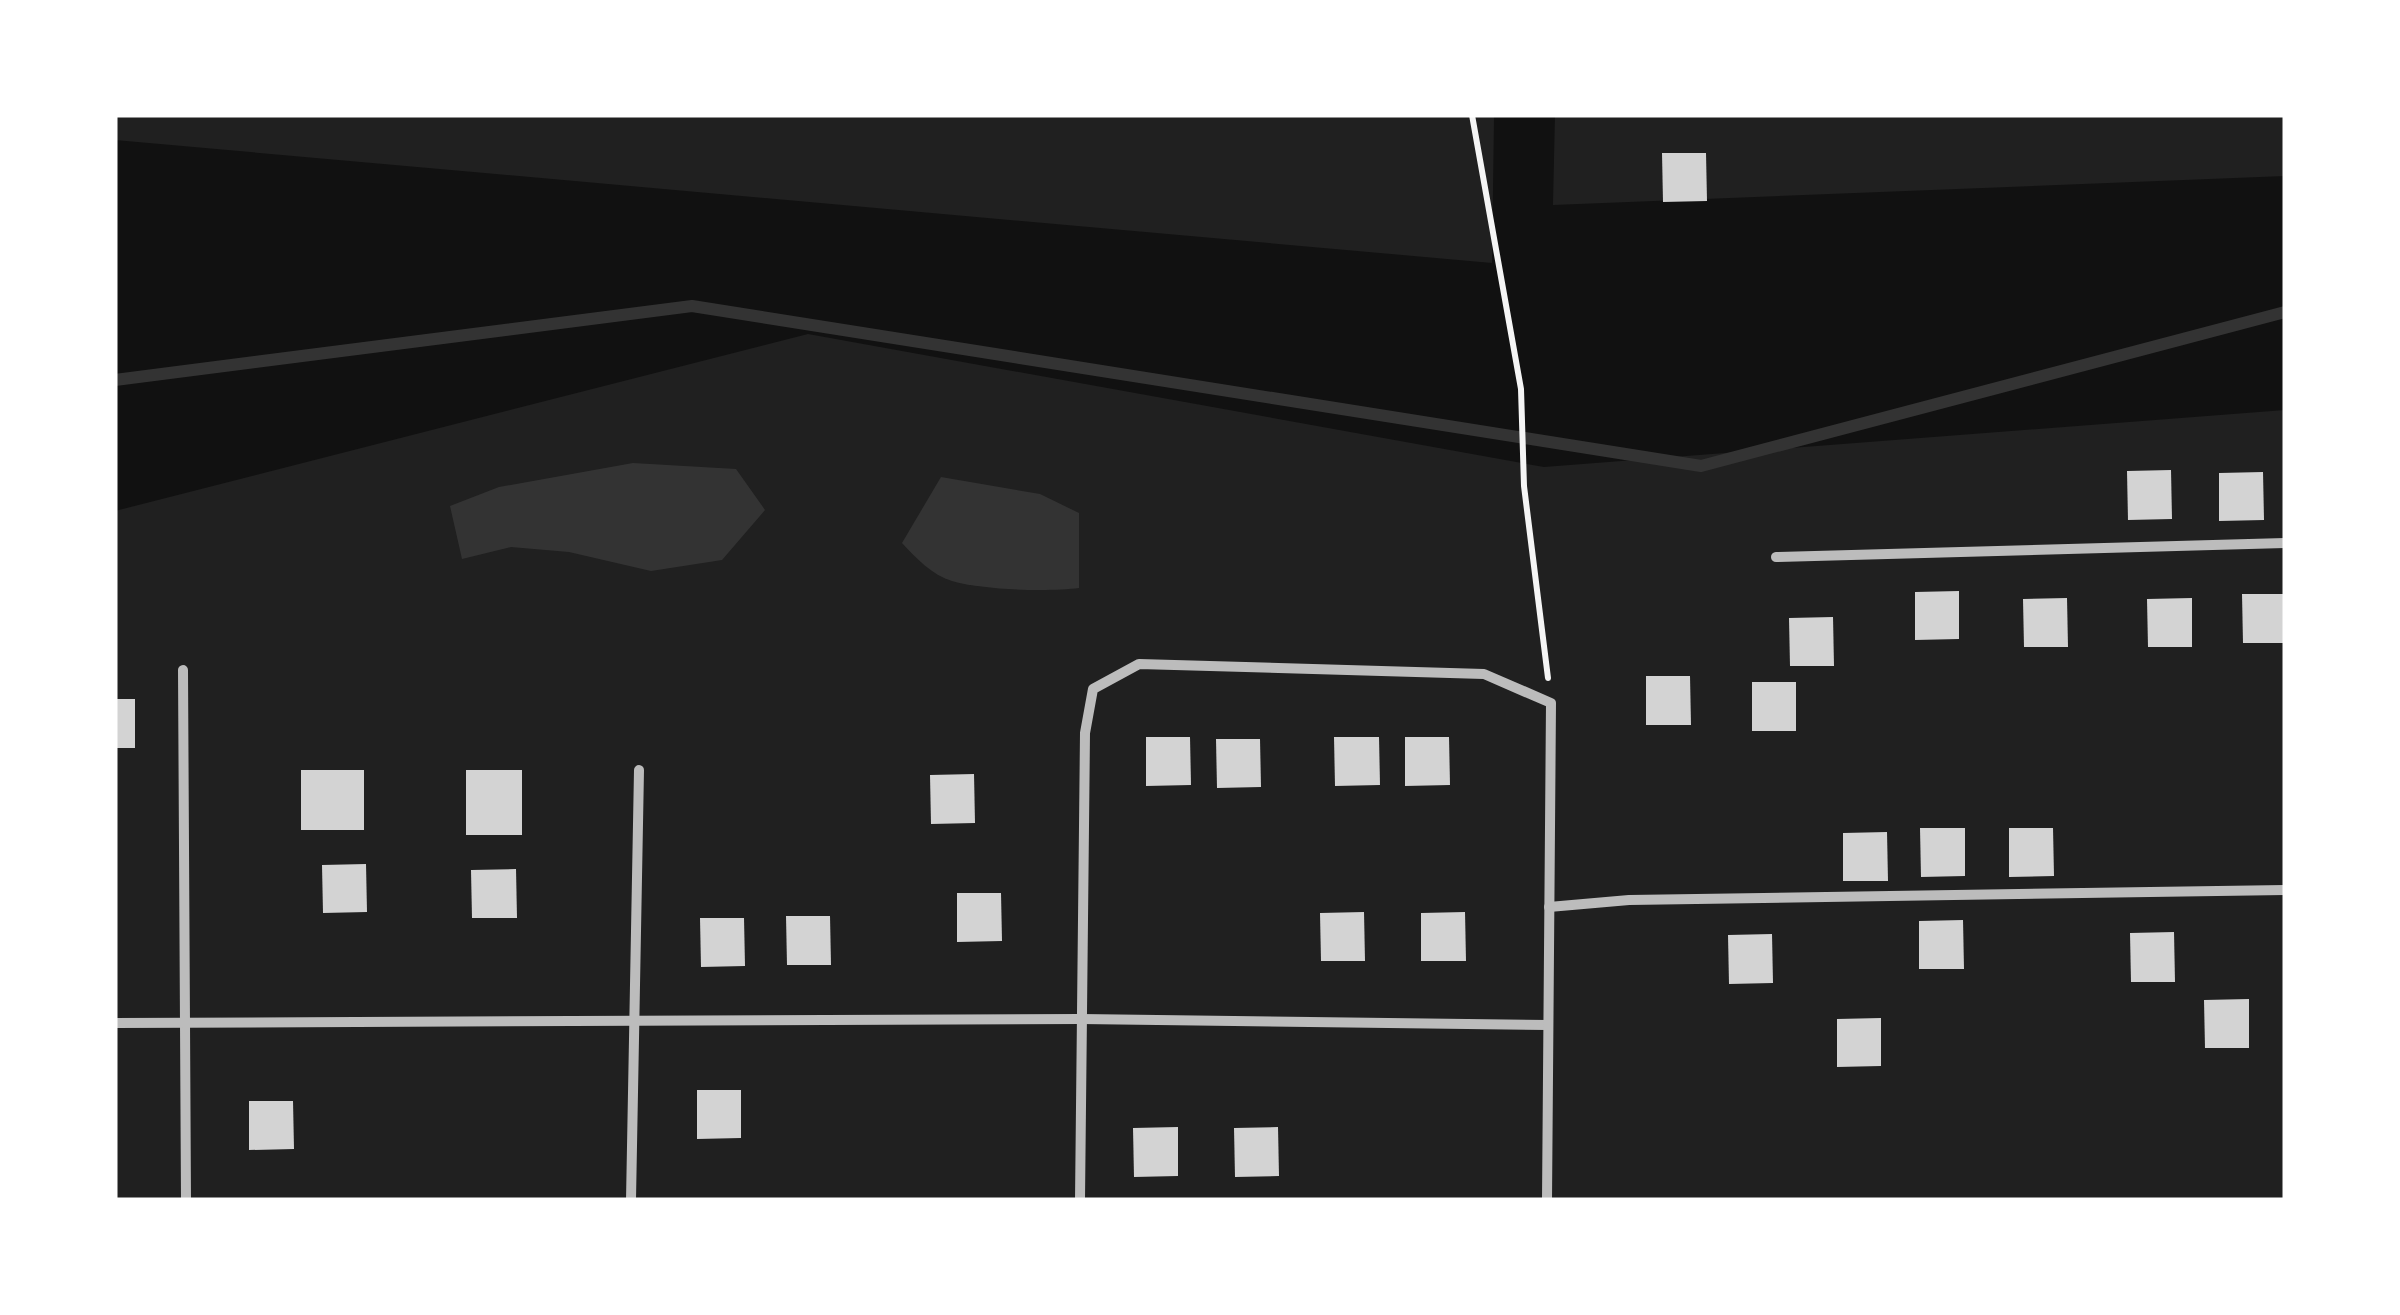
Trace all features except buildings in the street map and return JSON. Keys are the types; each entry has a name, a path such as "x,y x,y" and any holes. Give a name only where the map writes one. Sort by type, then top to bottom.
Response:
{"street":[{"path":"1776,557 2285,543"},
{"path":"1080,1200 1085,734 1093,689 1140,664 1484,674 1551,703 1547,1200"},
{"path":"183,670 188,1022 186,1200"},
{"path":"631,1200 639,770"},
{"path":"1549,907 1649,900 2285,890"},
{"path":"115,1022 1082,1019 1548,1024"}],"path":[{"path":"1472,115 1521,389 1524,486 1551,703"}],"shaded area":[{"path":"115,115 1494,115 1492,263 115,140"},
{"path":"1555,115 2285,115 2285,176 1553,205"},
{"path":"808,334 1544,467 2285,410 2285,1200 115,1200 115,511"},
{"path":"633,463 736,469 765,510 722,560 651,571 569,552 511,547 462,559 450,506 499,487"},
{"path":"941,477 1040,494 1079,513 1079,588 1033,590 965,584 945,578 925,565 902,543"}],"waterway":[{"path":"115,380 692,306 1701,466 2285,312"}]}
